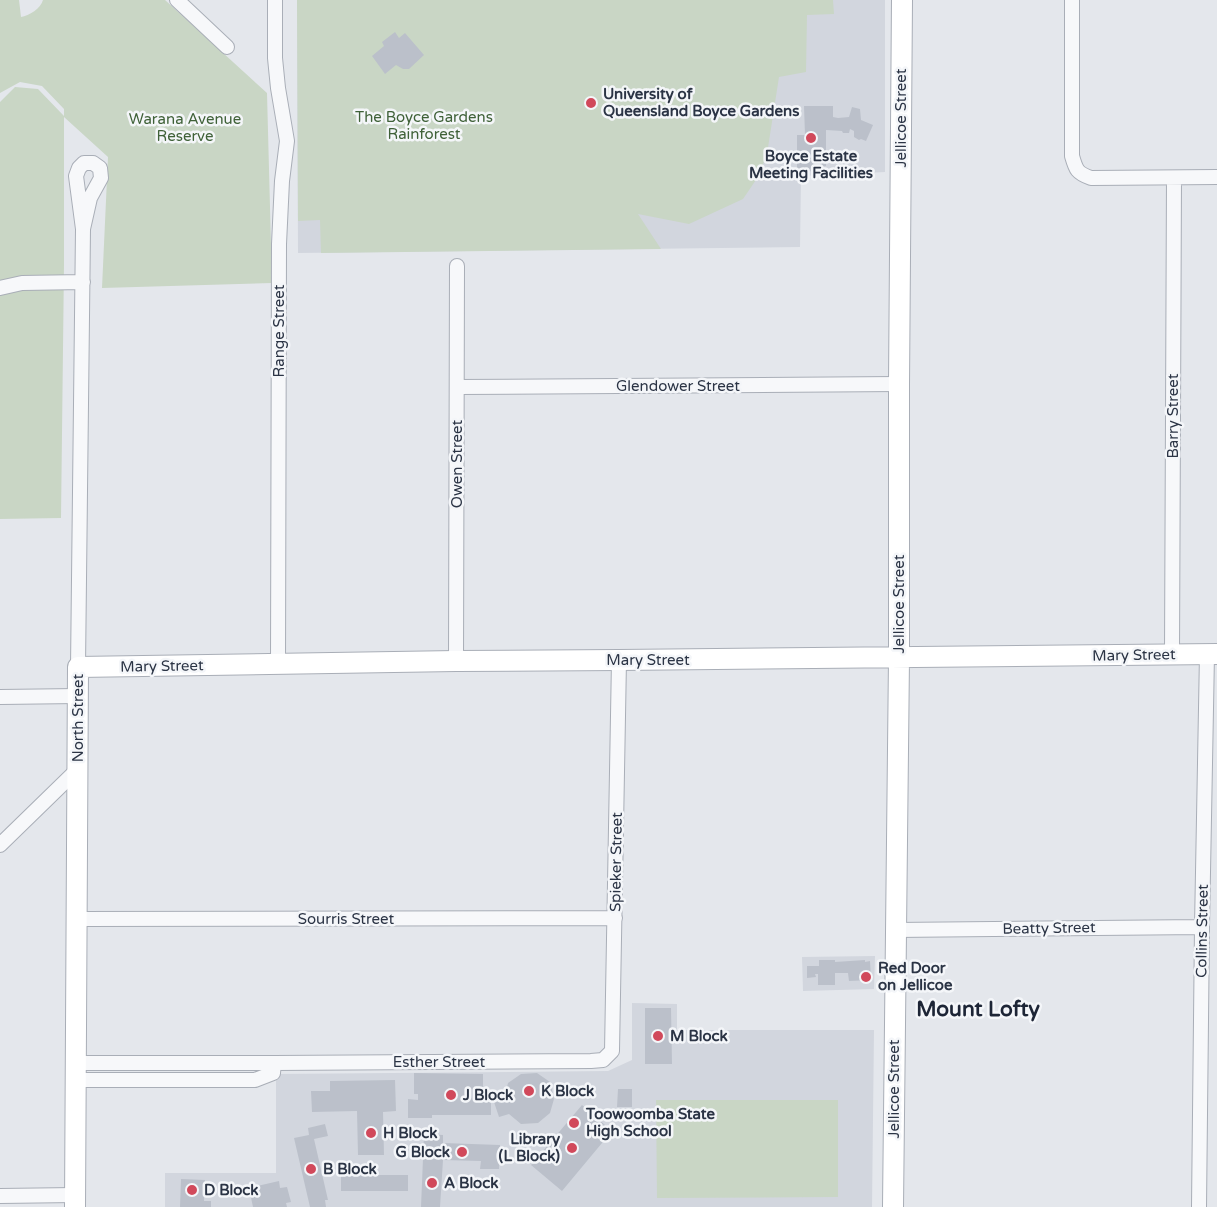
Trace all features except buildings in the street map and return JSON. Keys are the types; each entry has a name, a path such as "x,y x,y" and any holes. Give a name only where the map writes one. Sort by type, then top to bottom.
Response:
{"street":[{"path":"177,0 227,47"},
{"name":"Range Street","path":"275,0 275,58 287,141 282,181 279,244 278,664"},
{"name":"Jellicoe Street","path":"893,1207 899,657 902,0"},
{"path":"1072,0 1072,156 1080,174 1091,178 1217,177"},
{"name":"Barry Street","path":"1172,654 1174,178"},
{"name":"North Street","path":"75,1201 83,229"},
{"name":"Owen Street","path":"456,661 457,266"},
{"path":"0,288 22,283 83,282"},
{"name":"Glendower Street","path":"457,387 899,384"},
{"name":"Mary Street","path":"78,667 1212,654"},
{"name":"Collins Street","path":"1199,1207 1202,927 1212,654"},
{"name":"Spieker Street","path":"603,1060 612,1051 619,660"},
{"path":"0,697 78,696"},
{"path":"0,845 77,770"},
{"name":"Sourris Street","path":"76,919 615,918"},
{"name":"Beatty Street","path":"895,930 1202,927"},
{"name":"Esther Street","path":"76,1071 255,1080 273,1073 274,1063 603,1060"},
{"path":"0,1196 75,1201"}],"shaded area":[{"name":"The Boyce Gardens Rainforest","path":"297,0 885,0 885,172 801,176 800,247 298,253"},
{"path":"875,956 874,989 803,991 802,957"},
{"name":"Toowoomba State High School","path":"632,1003 677,1004 677,1030 874,1030 872,1207 165,1207 165,1173 276,1173 276,1074 608,1071 632,1060"}],"green space":[{"name":"Warana Avenue Reserve","path":"0,0 19,0 21,17 34,11 43,0 165,0 267,93 272,283 102,288 108,157 64,117 61,518 0,519 0,102 15,87 38,89 64,116 64,109 42,86 20,82 0,93"},
{"name":"The Boyce Gardens Rainforest","path":"297,0 833,0 834,14 807,15 806,72 779,77 767,154 758,177 743,199 689,224 638,214 661,249 321,253 320,220 298,221"},
{"path":"656,1100 838,1100 838,1197 657,1198"}],"place":[{"name":"University of Queensland Boyce Gardens","path":"591,103"},
{"name":"Boyce Estate Meeting Facilities","path":"811,138"},
{"name":"Red Door on Jellicoe","path":"866,977"},
{"name":"M Block","path":"658,1036"},
{"name":"K Block","path":"529,1091"},
{"name":"J Block","path":"451,1095"},
{"name":"Toowoomba State High School","path":"574,1123"},
{"name":"H Block","path":"371,1133"},
{"name":"Library (L Block)","path":"572,1148"},
{"name":"G Block","path":"462,1152"},
{"name":"B Block","path":"311,1169"},
{"name":"A Block","path":"432,1183"},
{"name":"D Block","path":"192,1190"}],"district":[{"name":"Mount Lofty","path":"978,1009"}]}
